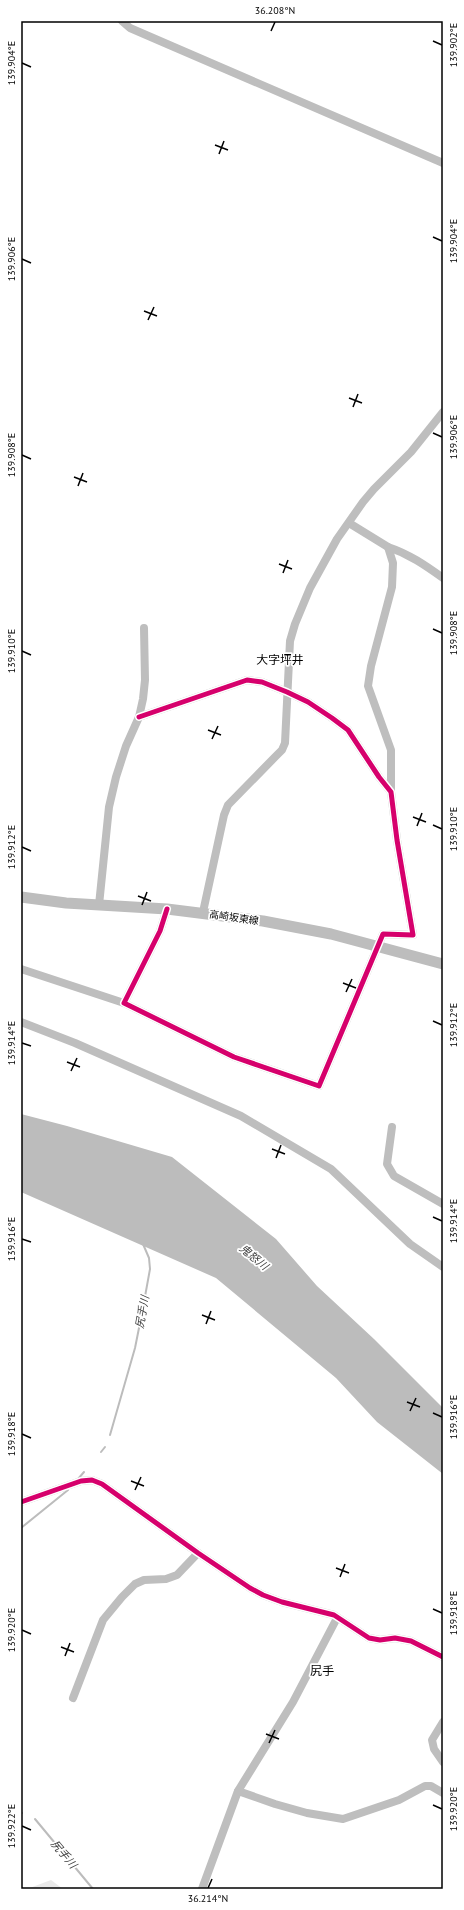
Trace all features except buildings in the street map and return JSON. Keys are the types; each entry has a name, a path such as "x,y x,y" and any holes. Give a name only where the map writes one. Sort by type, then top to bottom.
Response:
{"main road":[{"name":"高崎坂東線","path":"21,897 36,900 202,912 294,926 378,946 443,964"}],"street":[{"path":"122,21 130,28 443,163"},
{"path":"202,912 224,815 228,805 282,750 285,743 288,658 295,624 310,588 337,539 374,489 411,452 443,412"},
{"path":"349,523 388,547 402,552 423,563 443,578"},
{"path":"21,969 124,1003 234,1057 319,1086 383,934 413,935 397,840 391,792 391,750 368,686 392,587 393,564 388,547"},
{"path":"99,904 109,806 126,746 139,717 144,680 144,628"},
{"path":"139,717 247,680 262,682 308,702 348,730 378,778 391,792"},
{"path":"124,1003 160,931 167,909"},
{"path":"21,1022 75,1043 241,1116 312,1157 331,1169 410,1244 443,1267"},
{"path":"392,1127 387,1164 390,1171 394,1176 443,1204"},
{"path":"21,1502 70,1484 92,1480 111,1489 198,1553 263,1595 282,1602 327,1613 369,1638 380,1640 395,1638 411,1642 443,1657"},
{"path":"73,1698 103,1620 135,1584 144,1580 166,1579 177,1575 198,1553"},
{"path":"202,1889 238,1790 293,1702 337,1618"},
{"path":"443,1722 435,1735 432,1745 443,1762"},
{"path":"238,1790 275,1804 333,1819 343,1819 399,1800 425,1786 431,1786 443,1793"}],"shaded area":[{"path":"51,1880 63,1889 27,1889"}],"water":[{"name":"鬼怒川","path":"21,1114 172,1157 276,1239 317,1286 374,1339 443,1408 443,1474 377,1422 336,1378 216,1278 21,1192"}],"waterway":[{"name":"尻手川","path":"110,1435 135,1348 150,1269 149,1258 143,1244"},
{"name":"尻手川","path":"101,1452 105,1447"},
{"name":"尻手川","path":"78,1479 84,1472"},
{"name":"尻手川","path":"21,1528 68,1490"},
{"name":"尻手川","path":"35,1819 93,1889"}],"cycle path":[{"path":"139,717 247,680 262,682 308,702 348,730 379,777 391,792 397,840 413,935 383,934 319,1086 234,1057 124,1003 160,931 167,909"},
{"path":"21,1502 81,1481 92,1480 102,1484 198,1553 263,1595 282,1602 334,1615 369,1638 380,1640 395,1638 411,1641 443,1657"}],"district":[{"name":"大字坪井","path":"280,660"},
{"name":"尻手","path":"322,1671"}]}
